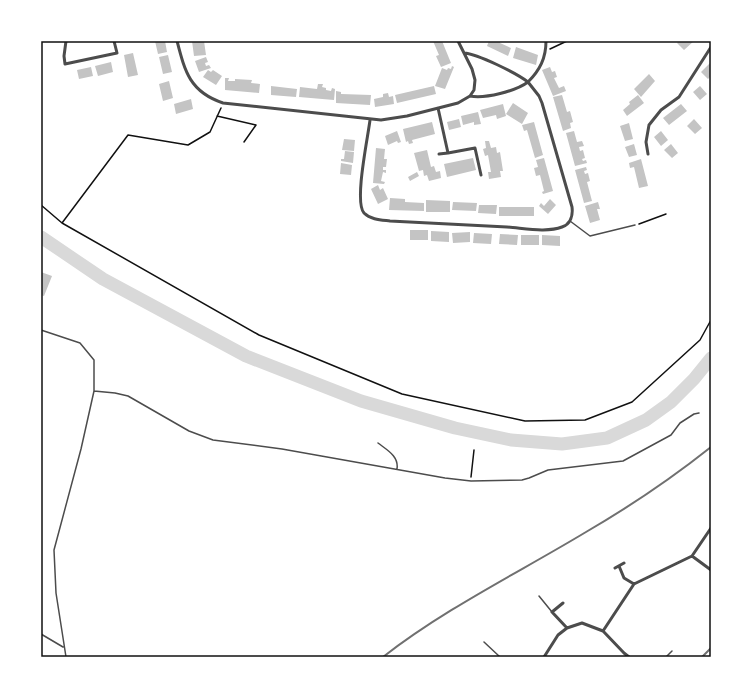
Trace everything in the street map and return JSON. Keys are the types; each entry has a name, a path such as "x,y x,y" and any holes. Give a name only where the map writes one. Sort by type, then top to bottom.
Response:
{"street":[{"path":"66,41 64,51 65,64 117,53 114,41"},
{"path":"177,41 186,72 194,86 207,96 224,103 370,120 392,119 438,108 458,103 470,96 474,90 475,80 472,69 458,41"},
{"path":"470,96 478,98 496,94 528,82 540,67 545,52 546,41"},
{"path":"648,154 646,142 649,125 661,110 679,97 711,47"},
{"path":"370,120 360,196 361,209 369,217 390,221 546,229 562,227 570,221 572,207 539,96 528,82 511,72 476,56 464,53"},
{"path":"438,108 448,153"},
{"path":"439,154 475,148 481,175"},
{"path":"603,631 634,584 692,556 711,528"},
{"path":"692,556 711,570"},
{"path":"615,568 624,563"},
{"path":"619,566 624,578 634,584"},
{"path":"563,603 552,612 567,628"},
{"path":"544,657 558,635 567,628 582,623 603,631 629,657"}],"lane":[{"path":"570,221 590,236 636,226"},
{"path":"41,330 80,343 94,360 94,391 81,449 54,550 56,593 66,657"},
{"path":"94,391 128,396 189,431 213,440 282,449 445,478 471,481 527,479 548,470 623,461 671,435 680,423 694,414 699,413"},
{"path":"378,444 391,453 397,463 397,469"},
{"path":"539,596 552,612"},
{"path":"41,634 64,648"},
{"path":"484,642 500,657"},
{"path":"666,657 672,651"}],"path":[{"path":"545,52 567,41"},
{"path":"62,223 128,135 188,145 210,132 224,103"},
{"path":"217,116 256,124 244,142"},
{"path":"41,205 62,223 259,335 402,394 525,421 585,420 632,402 700,340 711,320"},
{"path":"636,226 666,214"},
{"path":"471,481 474,450"}],"building":[{"path":"155,41 165,41 167,52 158,54"},
{"path":"192,41 204,41 206,55 194,56"},
{"path":"433,41 442,41 451,63 441,67 436,56 439,55"},
{"path":"489,41 500,41 500,43 511,48 508,56 487,46"},
{"path":"679,41 694,41 684,50 677,43"},
{"path":"516,47 538,55 536,65 513,58"},
{"path":"133,53 138,75 128,77 124,55"},
{"path":"168,55 172,72 163,74 159,57"},
{"path":"206,57 208,62 205,63 206,66 209,65 211,68 199,72 195,61"},
{"path":"111,62 113,72 98,76 95,66"},
{"path":"711,62 711,76 708,79 701,72"},
{"path":"452,66 454,67 445,89 435,86 442,68 447,70 448,68 451,69"},
{"path":"91,67 93,76 79,79 77,70"},
{"path":"550,67 552,72 555,71 557,77 554,78 559,88 564,86 566,91 553,96 542,70"},
{"path":"208,70 211,72 213,70 222,76 216,85 203,77"},
{"path":"649,74 655,81 641,97 634,89"},
{"path":"225,78 229,78 228,81 235,81 235,79 252,80 251,83 260,84 259,93 225,90"},
{"path":"169,81 173,98 163,101 159,84"},
{"path":"318,84 323,84 322,87 326,88 326,90 331,91 332,88 335,89 334,100 299,97 300,87 317,89"},
{"path":"271,86 297,89 296,97 271,95"},
{"path":"434,86 436,94 397,103 395,95"},
{"path":"700,86 707,94 700,100 693,92"},
{"path":"336,91 341,92 341,94 371,95 370,105 336,103"},
{"path":"388,93 389,97 393,96 394,104 375,107 374,99 383,97 383,94"},
{"path":"562,95 567,112 570,111 573,122 570,123 571,128 563,131 553,97"},
{"path":"638,95 644,103 627,116 623,110 630,104 629,102"},
{"path":"191,99 193,109 176,114 174,104"},
{"path":"513,103 528,113 522,124 506,114"},
{"path":"503,104 506,116 497,119 496,115 483,118 480,110"},
{"path":"681,104 687,111 669,125 663,118"},
{"path":"478,112 481,124 474,125 474,122 463,125 461,116"},
{"path":"459,119 461,127 449,130 447,122"},
{"path":"694,119 702,128 695,134 687,126"},
{"path":"432,122 435,134 412,140 413,143 409,144 408,141 406,142 403,129"},
{"path":"534,122 543,155 535,158 527,130 524,131 522,125"},
{"path":"629,123 633,139 625,141 620,126"},
{"path":"397,131 401,142 398,143 397,141 388,145 385,136"},
{"path":"574,131 577,142 582,141 584,146 579,147 580,151 583,150 585,158 582,159 583,161 586,160 587,163 575,166 566,133"},
{"path":"661,131 668,140 661,146 654,137"},
{"path":"344,139 355,140 354,151 342,150"},
{"path":"485,141 489,141 491,148 496,147 497,153 500,152 503,171 500,171 501,177 489,179 488,172 491,172 488,155 485,156 483,149 486,148"},
{"path":"634,144 637,155 629,157 625,147"},
{"path":"671,144 678,153 672,158 664,150"},
{"path":"376,148 385,149 384,159 387,159 386,167 383,167 383,170 386,170 386,173 383,172 381,181 385,182 384,184 373,183"},
{"path":"427,150 431,167 434,166 436,172 440,171 441,178 429,181 427,175 424,176 423,170 419,171 414,153"},
{"path":"345,151 354,152 353,163 341,161 341,159 344,159"},
{"path":"473,158 476,170 447,177 444,164"},
{"path":"544,158 553,191 543,194 542,192 544,191 540,175 536,176 534,168 538,167 536,160"},
{"path":"641,159 648,186 639,188 634,167 630,168 629,163"},
{"path":"341,163 352,165 351,175 340,174"},
{"path":"586,167 587,170 584,171 585,174 588,173 590,181 587,182 592,201 584,203 575,170"},
{"path":"417,172 419,176 410,181 408,177"},
{"path":"378,185 380,190 383,188 388,199 378,204 371,189"},
{"path":"390,198 405,199 405,202 424,203 424,211 389,210"},
{"path":"550,199 556,205 548,214 539,206 541,203 544,206"},
{"path":"426,200 450,201 450,212 426,212"},
{"path":"453,202 477,203 476,211 452,210"},
{"path":"598,202 600,209 597,209 600,220 590,223 585,206"},
{"path":"479,205 497,205 496,214 478,213"},
{"path":"499,207 534,207 534,216 499,216"},
{"path":"410,230 428,230 428,240 410,240"},
{"path":"431,231 449,232 449,242 431,241"},
{"path":"470,232 470,242 453,243 452,233"},
{"path":"474,233 492,234 491,244 473,243"},
{"path":"500,234 518,235 517,245 499,244"},
{"path":"521,235 539,235 539,245 521,245"},
{"path":"542,235 560,236 560,246 542,245"},
{"path":"41,272 52,276 44,296 41,295"}],"waterway":[{"path":"41,237 103,279 246,356 361,401 455,428 511,440 562,444 607,438 646,420 671,402 694,379 711,358"}],"railway":[{"path":"383,657 407,639 457,607 618,513 666,481 711,447"},
{"path":"702,657 711,648"}]}
